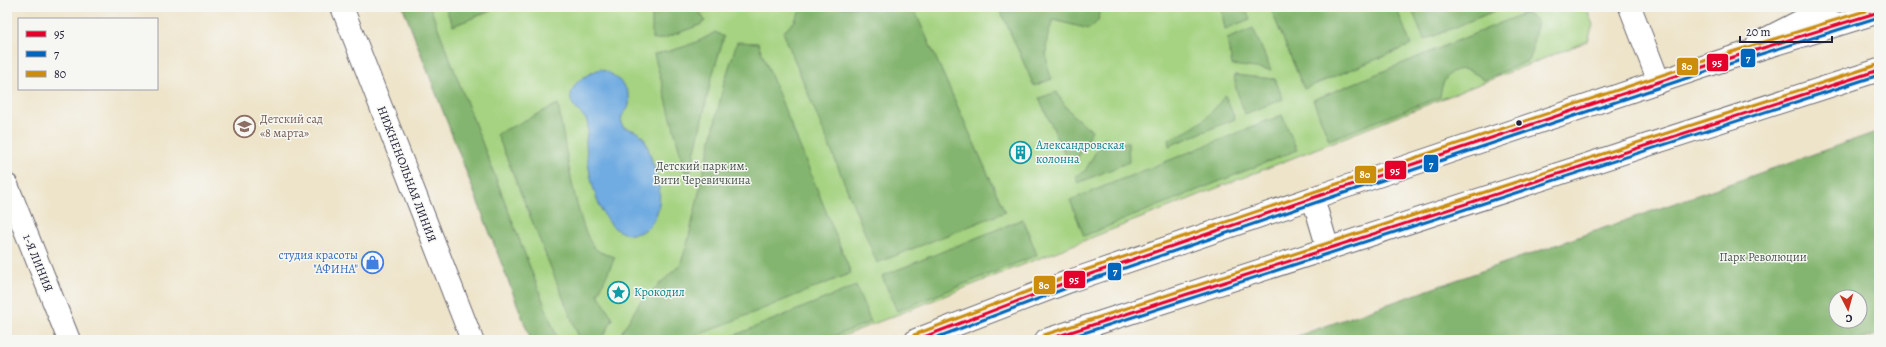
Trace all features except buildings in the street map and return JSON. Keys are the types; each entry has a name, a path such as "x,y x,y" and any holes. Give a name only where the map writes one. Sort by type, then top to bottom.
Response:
{"main road":[{"name":"НИЖНЕНОЛЬНАЯ ЛИНИЯ","path":"342,7 472,340"},
{"path":"1630,7 1660,82"},
{"path":"1727,59 1828,7"},
{"path":"916,340 1070,281 1313,198 1727,59 1879,12"},
{"path":"1046,340 1879,70"},
{"name":"1-Я ЛИНИЯ","path":"7,186 69,340"},
{"path":"1313,198 1328,249"}],"green space":[{"name":"Детский парк им. Вити Черевичкина","path":"403,7 1586,7 1593,25 1588,41 833,340 531,340"},
{"path":"403,7 430,7 558,340 531,340"},
{"path":"445,7 500,7 453,26"},
{"path":"652,7 697,7 705,21 700,25 662,39 652,40"},
{"path":"802,7 913,7 1005,212 877,263 783,32 794,22"},
{"path":"999,7 1100,7 1098,21 1089,29 1053,20 1048,35 1046,52 1048,69 1052,79 1034,86"},
{"path":"1221,7 1245,7 1250,19 1225,29"},
{"path":"1270,7 1396,7 1411,45 1304,89"},
{"path":"1411,7 1504,7 1424,40"},
{"path":"1525,13 1537,21 1530,60 1484,80 1476,74 1468,71 1461,69 1455,70 1445,79 1440,97 1329,140 1313,100"},
{"path":"1253,28 1271,70 1232,65 1227,39"},
{"path":"715,32 724,37 711,80 688,182 654,54 686,46 702,40"},
{"path":"737,42 758,43 851,273 686,340 617,340 640,302 680,265 687,245 724,83"},
{"path":"1234,75 1275,79 1283,99 1245,114 1236,89"},
{"path":"1057,92 1072,113 1092,130 1076,161 1069,163 1039,98"},
{"path":"1225,95 1235,119 1169,146 1168,139 1194,127 1201,122"},
{"path":"558,104 567,158 583,225 590,241 597,250 615,257 598,294 613,319 601,340 580,340 497,134"},
{"path":"1282,115 1297,150 1084,236 1070,200"},
{"name":"Парк Революции","path":"1879,131 1879,333 1862,340 1286,340"},
{"path":"1104,137 1114,142 1128,143 1129,162 1078,183 1075,176 1085,171"},
{"path":"1023,219 1037,255 897,311 882,276"},
{"path":"856,286 871,322 824,340 723,340"}],"water":[{"path":"600,69 612,74 626,89 629,95 629,102 628,108 621,119 623,127 636,131 642,136 648,148 657,177 660,198 659,207 653,222 640,232 632,234 620,232 611,224 603,212 592,183 589,167 586,142 588,129 587,122 574,107 571,97 574,87 583,77"}],"transit line":[{"name":"80","path":"914,335 1068,276 1331,186 1725,54 1878,7"},
{"name":"95","path":"916,340 1070,281 1333,191 1727,59 1879,12"},
{"name":"7","path":"930,340 1072,286 1335,196 1729,64 1879,17"},
{"name":"80","path":"1044,335 1877,65"},
{"name":"95","path":"1046,340 1879,70"},
{"name":"7","path":"1062,340 1879,75"}],"place":[{"name":"Детский сад «8 марта»","path":"245,126"},
{"name":"Александровская колонна","path":"1021,152"},
{"name":"студия красоты \"АФИНА\"","path":"373,262"},
{"name":"Крокодил","path":"619,292"}]}
